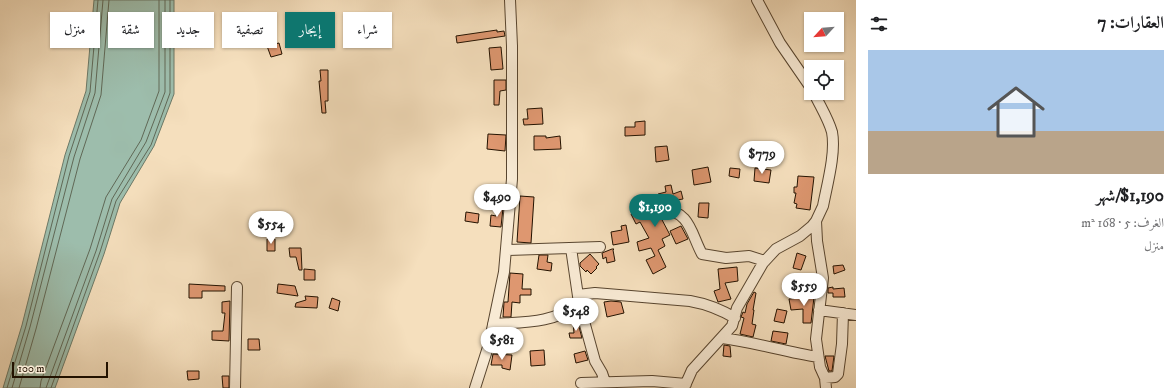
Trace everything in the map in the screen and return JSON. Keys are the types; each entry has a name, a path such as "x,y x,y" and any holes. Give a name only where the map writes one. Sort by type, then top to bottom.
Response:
{"street":[{"path":"475,388 489,344 504,272 506,250 512,179 512,46 510,0"},
{"path":"757,0 780,43 804,78"},
{"path":"818,100 829,122 832,134 832,151 826,190 816,221 817,241 823,278 816,339 818,357 826,383 838,374 842,344 843,313"},
{"path":"662,210 678,212 683,217 702,254 726,258 749,256 765,261"},
{"path":"581,383 652,381 685,386 692,370 732,326 737,308 743,296 765,261 776,249 800,236 816,221"},
{"path":"506,250 600,247"},
{"path":"571,248 578,299 595,361 605,382"},
{"path":"235,388 237,287"},
{"path":"493,324 552,319 571,310 578,299 595,293 705,303 718,308 735,318"},
{"path":"819,310 856,315"},
{"path":"722,338 738,340 789,353 818,357"}],"water":[{"path":"94,0 174,0 174,12 162,12 162,48 174,48 174,94 154,146 120,203 104,254 55,388 3,388 22,325 65,155 86,91 90,48 100,48 100,12 93,12"}],"building":[{"path":"497,30 497,32 504,31 505,36 457,43 456,36"},
{"path":"279,43 282,54 271,57 268,48 277,48 277,44"},
{"path":"501,47 503,69 491,70 489,48"},
{"path":"320,70 328,70 328,101 325,101 326,113 322,113 319,81 321,81"},
{"path":"494,80 506,80 506,90 500,91 499,105 494,105"},
{"path":"542,108 543,124 524,125 523,119 528,119 527,109"},
{"path":"645,121 645,135 625,136 625,127 635,127 635,122"},
{"path":"488,134 506,135 505,151 487,149"},
{"path":"534,136 546,136 546,138 560,136 561,149 534,150"},
{"path":"667,146 669,160 656,162 655,147"},
{"path":"708,167 711,182 694,185 692,170"},
{"path":"730,168 740,169 739,178 729,176"},
{"path":"755,168 771,170 769,183 754,181"},
{"path":"798,176 814,177 810,210 796,208 797,204 794,203 796,193 794,193 794,187 797,187"},
{"path":"671,185 673,194 681,191 683,199 654,204 656,213 660,216 670,235 662,239 665,246 658,250 666,267 653,274 646,260 655,256 651,248 639,251 637,242 649,238 640,222 636,224 631,214 659,198 658,194 666,192 665,186"},
{"path":"520,196 534,197 531,243 517,242"},
{"path":"699,203 709,203 708,218 698,217"},
{"path":"497,207 503,208 501,227 490,226 491,215 496,216"},
{"path":"466,212 479,214 478,223 465,221"},
{"path":"626,225 629,242 613,245 611,232 622,230 621,226"},
{"path":"681,226 688,239 676,244 670,231"},
{"path":"267,239 275,239 275,251 267,251"},
{"path":"289,248 301,248 302,270 299,270 296,257 290,257"},
{"path":"614,249 615,261 607,263 606,257 603,259 602,253"},
{"path":"797,253 806,256 801,270 793,268"},
{"path":"590,254 599,264 591,274 587,270 586,272 580,266 580,263"},
{"path":"539,255 548,255 547,262 552,263 551,271 537,269"},
{"path":"843,265 845,270 834,274 833,266"},
{"path":"737,267 738,281 725,283 731,299 718,302 714,291 720,289 718,269"},
{"path":"304,269 315,270 315,280 304,280"},
{"path":"510,273 523,274 522,289 531,289 531,295 520,295 520,303 512,302 511,317 503,317 504,302 508,302"},
{"path":"805,280 816,281 815,291 804,289"},
{"path":"189,284 225,286 225,291 202,291 202,298 189,298"},
{"path":"278,284 295,286 298,296 277,293"},
{"path":"833,287 833,289 844,288 845,297 833,297 833,293 828,293 828,288"},
{"path":"754,292 756,293 752,324 756,325 753,337 740,334 744,318 741,317 743,312 745,313 747,304"},
{"path":"305,296 318,297 317,308 295,307 296,303 306,300"},
{"path":"814,297 811,323 803,323 803,309 791,310 789,299"},
{"path":"332,298 340,301 338,311 329,308"},
{"path":"230,301 229,341 212,340 212,331 223,331 225,313 222,313 222,302"},
{"path":"604,302 621,302 624,313 607,317"},
{"path":"777,309 787,311 784,323 774,321"},
{"path":"573,323 578,323 582,338 570,338 569,333 574,333"},
{"path":"773,331 788,333 786,344 771,341"},
{"path":"248,339 259,339 260,350 248,350"},
{"path":"724,345 730,346 731,357 723,356"},
{"path":"544,350 545,365 531,366 530,351"},
{"path":"585,351 588,360 576,363 574,354"},
{"path":"493,354 512,355 510,370 502,368 502,365 491,365"},
{"path":"825,356 834,356 832,371 829,371"},
{"path":"187,371 199,371 199,379 188,380"},
{"path":"222,376 229,376 229,388 223,388"}]}
